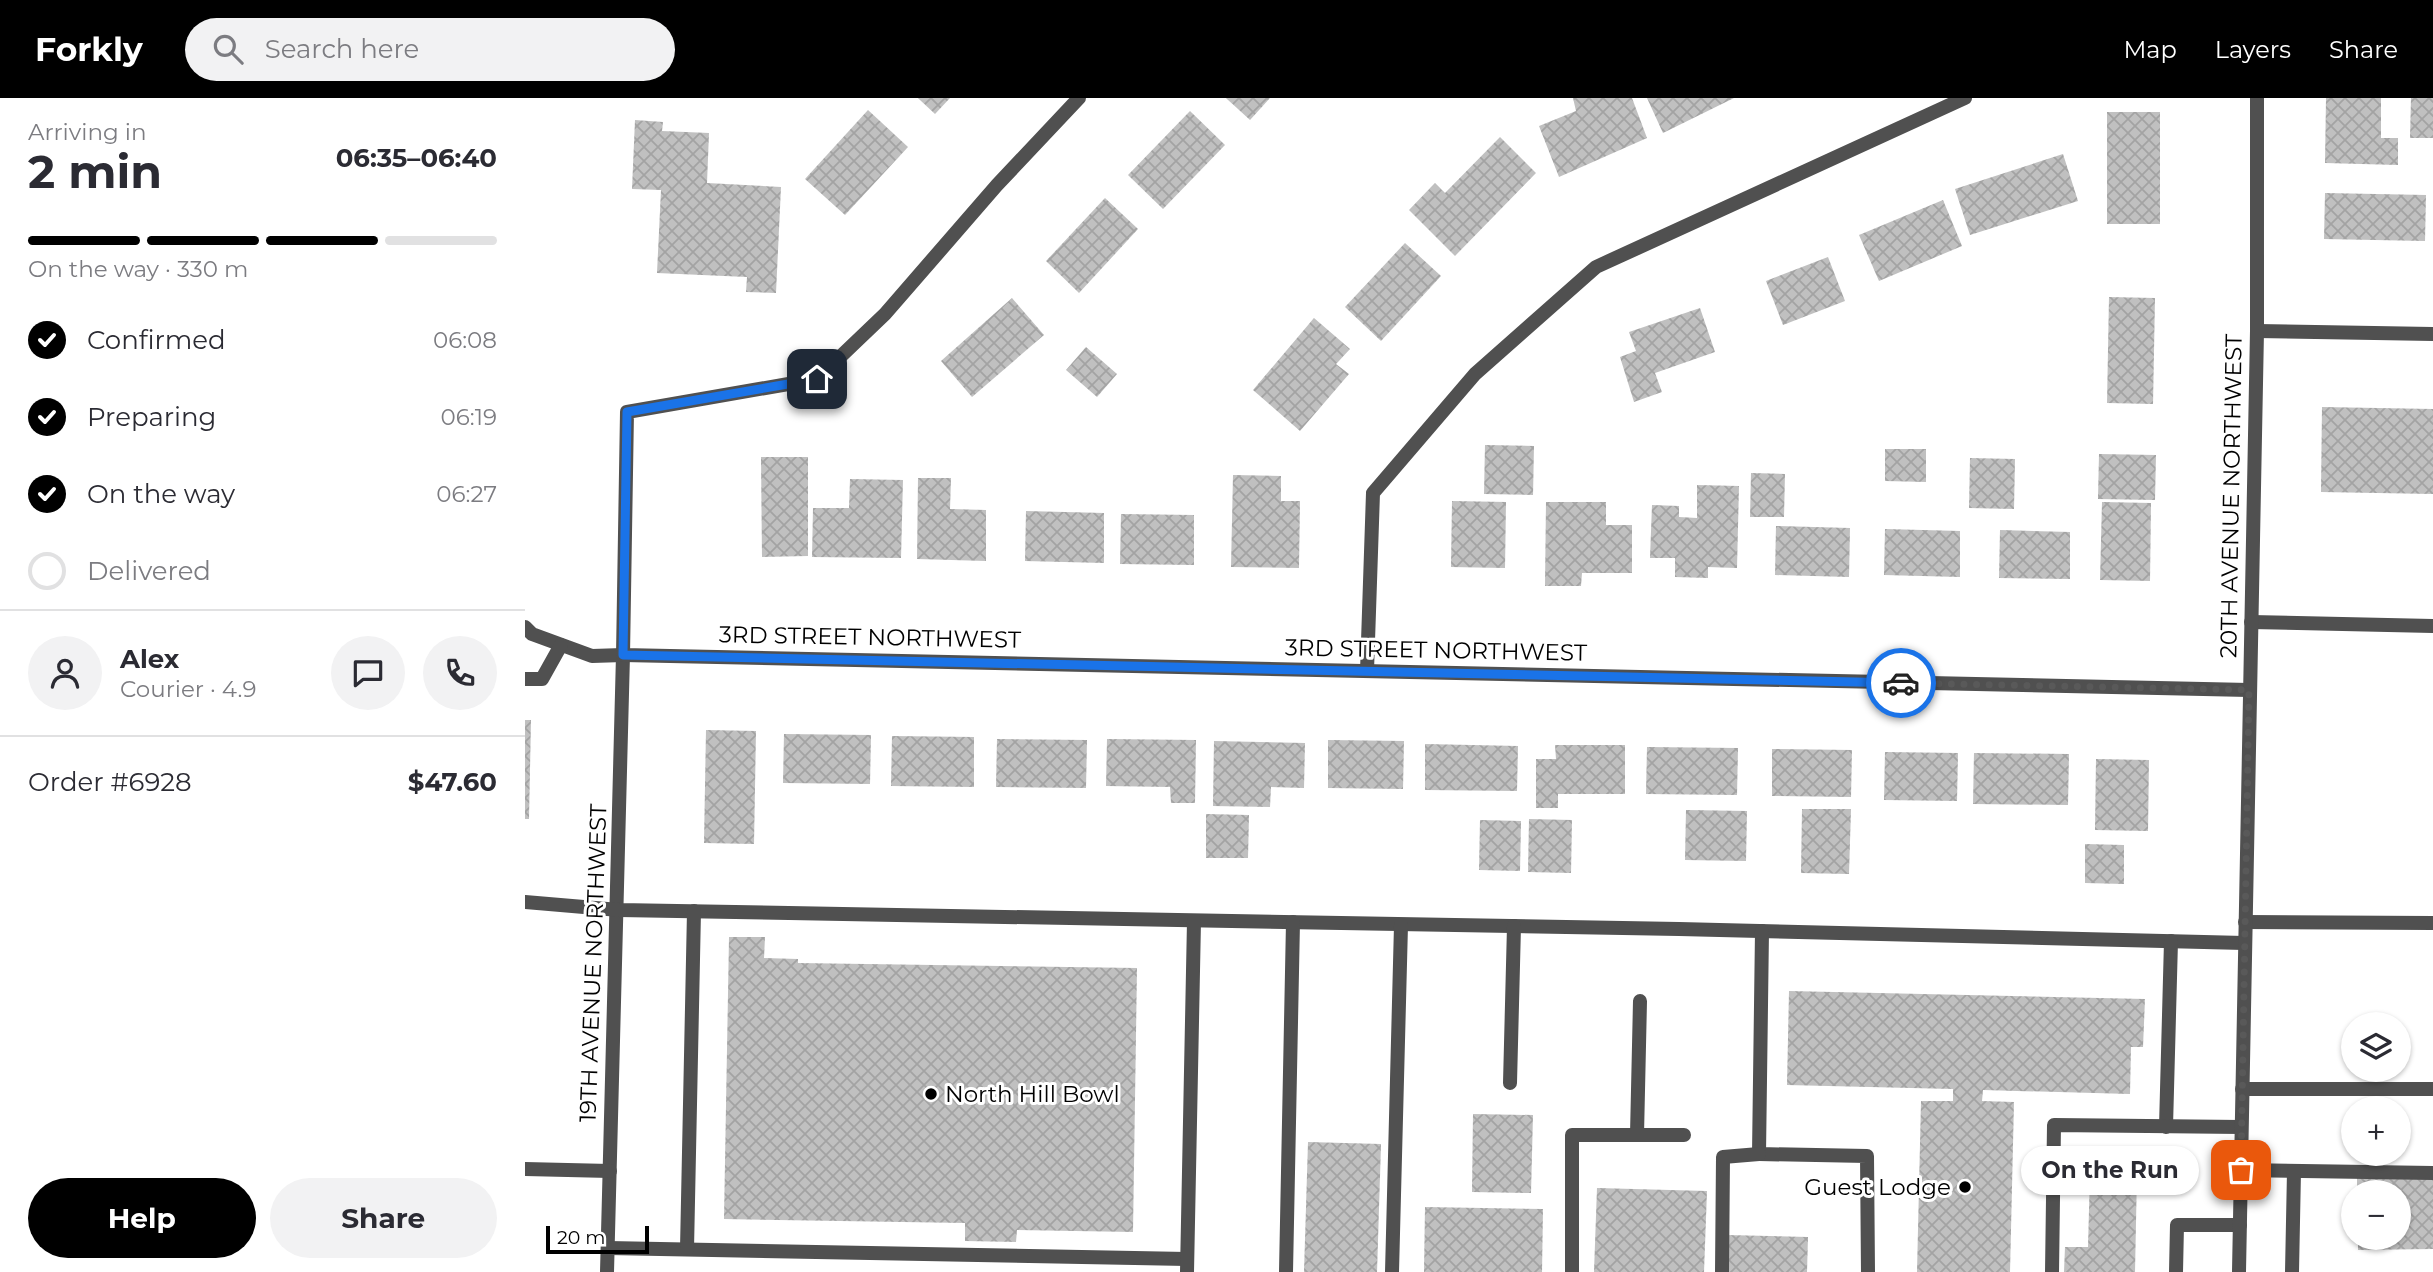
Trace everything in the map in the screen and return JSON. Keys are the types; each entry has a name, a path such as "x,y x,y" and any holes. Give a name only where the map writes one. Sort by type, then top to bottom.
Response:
{"street":[{"name":"19TH AVENUE NORTHWEST","path":"607,1272 619,910 627,412 817,379 885,314 997,185 1079,98"},
{"path":"1367,671 1373,494 1475,374 1596,267 1965,98"},
{"name":"20TH AVENUE NORTHWEST","path":"2239,1272 2257,331 2257,98"},
{"path":"2257,331 2433,334"},
{"path":"2251,622 2433,626"},
{"name":"3RD STREET NORTHWEST","path":"525,627 532,634 592,656 2249,690"},
{"path":"525,679 542,679 561,645"},
{"path":"525,902 619,910 1762,931 2245,943"},
{"path":"687,1249 694,911"},
{"path":"608,1248 1187,1266 1194,920"},
{"path":"1286,1272 1293,922"},
{"path":"2245,922 2433,923"},
{"path":"1392,1272 1401,925"},
{"path":"1510,1083 1514,926"},
{"path":"1759,1154 1762,931"},
{"path":"2166,1127 2171,941"},
{"path":"1637,1135 1640,1001"},
{"path":"2242,1089 2433,1090"},
{"path":"2053,1272 2054,1125 2241,1126"},
{"path":"1571,1272 1572,1135 1684,1135"},
{"path":"1723,1272 1723,1157 1759,1154 1867,1156 1868,1272"},
{"path":"525,1169 610,1171"},
{"path":"2241,1170 2433,1173"},
{"path":"2292,1272 2294,1171"},
{"path":"2176,1272 2177,1225 2239,1226"}],"building":[{"path":"918,98 950,98 935,114"},
{"path":"1226,98 1270,98 1250,120"},
{"path":"1573,98 1632,98 1647,138 1559,177 1539,126 1576,111"},
{"path":"1647,98 1734,98 1663,133"},
{"path":"2326,98 2381,98 2381,138 2398,138 2398,165 2325,163"},
{"path":"2411,98 2433,98 2433,138 2410,138"},
{"path":"868,110 908,147 845,215 805,179"},
{"path":"1190,111 1225,145 1163,209 1128,175"},
{"path":"2107,112 2160,112 2160,224 2107,224"},
{"path":"635,120 663,122 662,131 709,133 707,183 781,187 776,293 746,292 747,277 657,273 661,190 632,189"},
{"path":"1500,137 1536,173 1455,256 1409,210 1435,183 1445,193"},
{"path":"2063,154 2078,201 1970,235 1955,189"},
{"path":"2325,193 2426,195 2425,241 2324,239"},
{"path":"1105,198 1138,229 1079,293 1046,261"},
{"path":"1943,200 1962,246 1879,281 1859,235"},
{"path":"1405,243 1441,276 1381,341 1345,307"},
{"path":"1828,257 1845,301 1783,325 1766,281"},
{"path":"2109,297 2155,298 2153,404 2107,403"},
{"path":"1012,298 1044,335 972,397 941,361"},
{"path":"1700,308 1715,352 1655,373 1662,392 1634,402 1620,357 1636,351 1629,332"},
{"path":"1314,318 1350,349 1336,364 1349,374 1300,431 1253,390"},
{"path":"1086,347 1117,374 1097,397 1066,370"},
{"path":"2322,407 2433,409 2433,494 2321,492"},
{"path":"1485,445 1534,446 1533,495 1484,494"},
{"path":"1885,449 1926,449 1926,482 1885,481"},
{"path":"2099,454 2156,455 2155,500 2098,499"},
{"path":"761,457 808,457 808,556 762,557"},
{"path":"1970,458 2015,459 2014,509 1969,508"},
{"path":"1751,473 1785,474 1784,517 1750,517"},
{"path":"1233,475 1281,476 1281,501 1300,501 1299,568 1231,567"},
{"path":"918,478 951,478 950,509 986,510 986,561 917,559"},
{"path":"850,479 903,480 901,558 812,557 813,508 849,508"},
{"path":"1697,485 1739,486 1737,568 1708,567 1708,578 1675,577 1675,558 1650,558 1652,505 1679,506 1679,517 1697,518"},
{"path":"1452,501 1506,502 1505,568 1451,567"},
{"path":"1546,502 1606,502 1606,525 1632,525 1632,573 1582,573 1581,586 1545,586"},
{"path":"2102,502 2151,503 2150,581 2100,580"},
{"path":"1026,511 1104,513 1104,563 1025,561"},
{"path":"1121,514 1194,515 1194,565 1120,564"},
{"path":"1776,526 1850,528 1849,577 1775,575"},
{"path":"1885,529 1960,531 1960,577 1884,575"},
{"path":"2000,530 2070,532 2070,579 1999,578"},
{"path":"525,720 531,720 529,819 525,819"},
{"path":"706,730 756,731 754,844 704,843"},
{"path":"784,734 871,735 870,784 783,783"},
{"path":"892,736 974,737 974,787 891,786"},
{"path":"997,739 1087,740 1086,788 996,787"},
{"path":"1107,739 1196,740 1195,803 1171,803 1170,787 1106,786"},
{"path":"1328,740 1404,741 1403,789 1328,788"},
{"path":"1214,741 1305,743 1304,788 1271,787 1270,807 1213,806"},
{"path":"1425,744 1518,746 1517,791 1425,790"},
{"path":"1555,745 1625,745 1625,794 1558,794 1558,808 1536,808 1536,759 1556,759"},
{"path":"1647,747 1738,748 1737,795 1646,794"},
{"path":"1772,749 1852,750 1851,797 1772,796"},
{"path":"1885,752 1958,753 1957,801 1884,800"},
{"path":"1974,753 2069,754 2068,805 1973,804"},
{"path":"2096,759 2149,760 2148,831 2095,830"},
{"path":"1802,809 1851,809 1849,874 1801,873"},
{"path":"1686,810 1747,811 1746,861 1685,860"},
{"path":"1206,814 1249,815 1248,858 1206,858"},
{"path":"1529,819 1572,820 1571,873 1528,872"},
{"path":"1480,820 1521,821 1520,871 1479,870"},
{"path":"2085,844 2124,845 2124,884 2085,883"},
{"name":"North Hill Bowl","path":"729,937 765,937 764,958 798,959 798,963 1137,968 1133,1232 1017,1230 1016,1242 965,1241 965,1223 724,1219"},
{"name":"Guest Lodge","path":"1789,991 2145,999 2143,1047 2131,1047 2130,1094 1983,1090 1982,1101 2014,1102 2010,1272 1917,1272 1921,1101 1953,1101 1953,1089 1787,1085"},
{"path":"1473,1114 1533,1115 1531,1193 1472,1192"},
{"path":"1308,1142 1381,1144 1377,1272 1304,1272"},
{"path":"2090,1172 2137,1173 2135,1272 2064,1272 2065,1247 2088,1247"},
{"path":"2357,1177 2433,1177 2433,1249 2411,1249 2411,1180 2357,1180"},
{"path":"1597,1188 1707,1191 1704,1272 1594,1272"},
{"path":"1425,1207 1543,1209 1542,1272 1424,1272"},
{"path":"1727,1235 1808,1237 1807,1272 1727,1272"}],"way so far":[{"path":"1901,683 2249,690 2241,1170"}],"place":[{"name":"North Hill Bowl","path":"931,1094"},
{"name":"On the Run","path":"2241,1170"},
{"name":"Guest Lodge","path":"1965,1187"}],"route":[{"path":"817,379 627,412 623,655 1901,683"}]}
